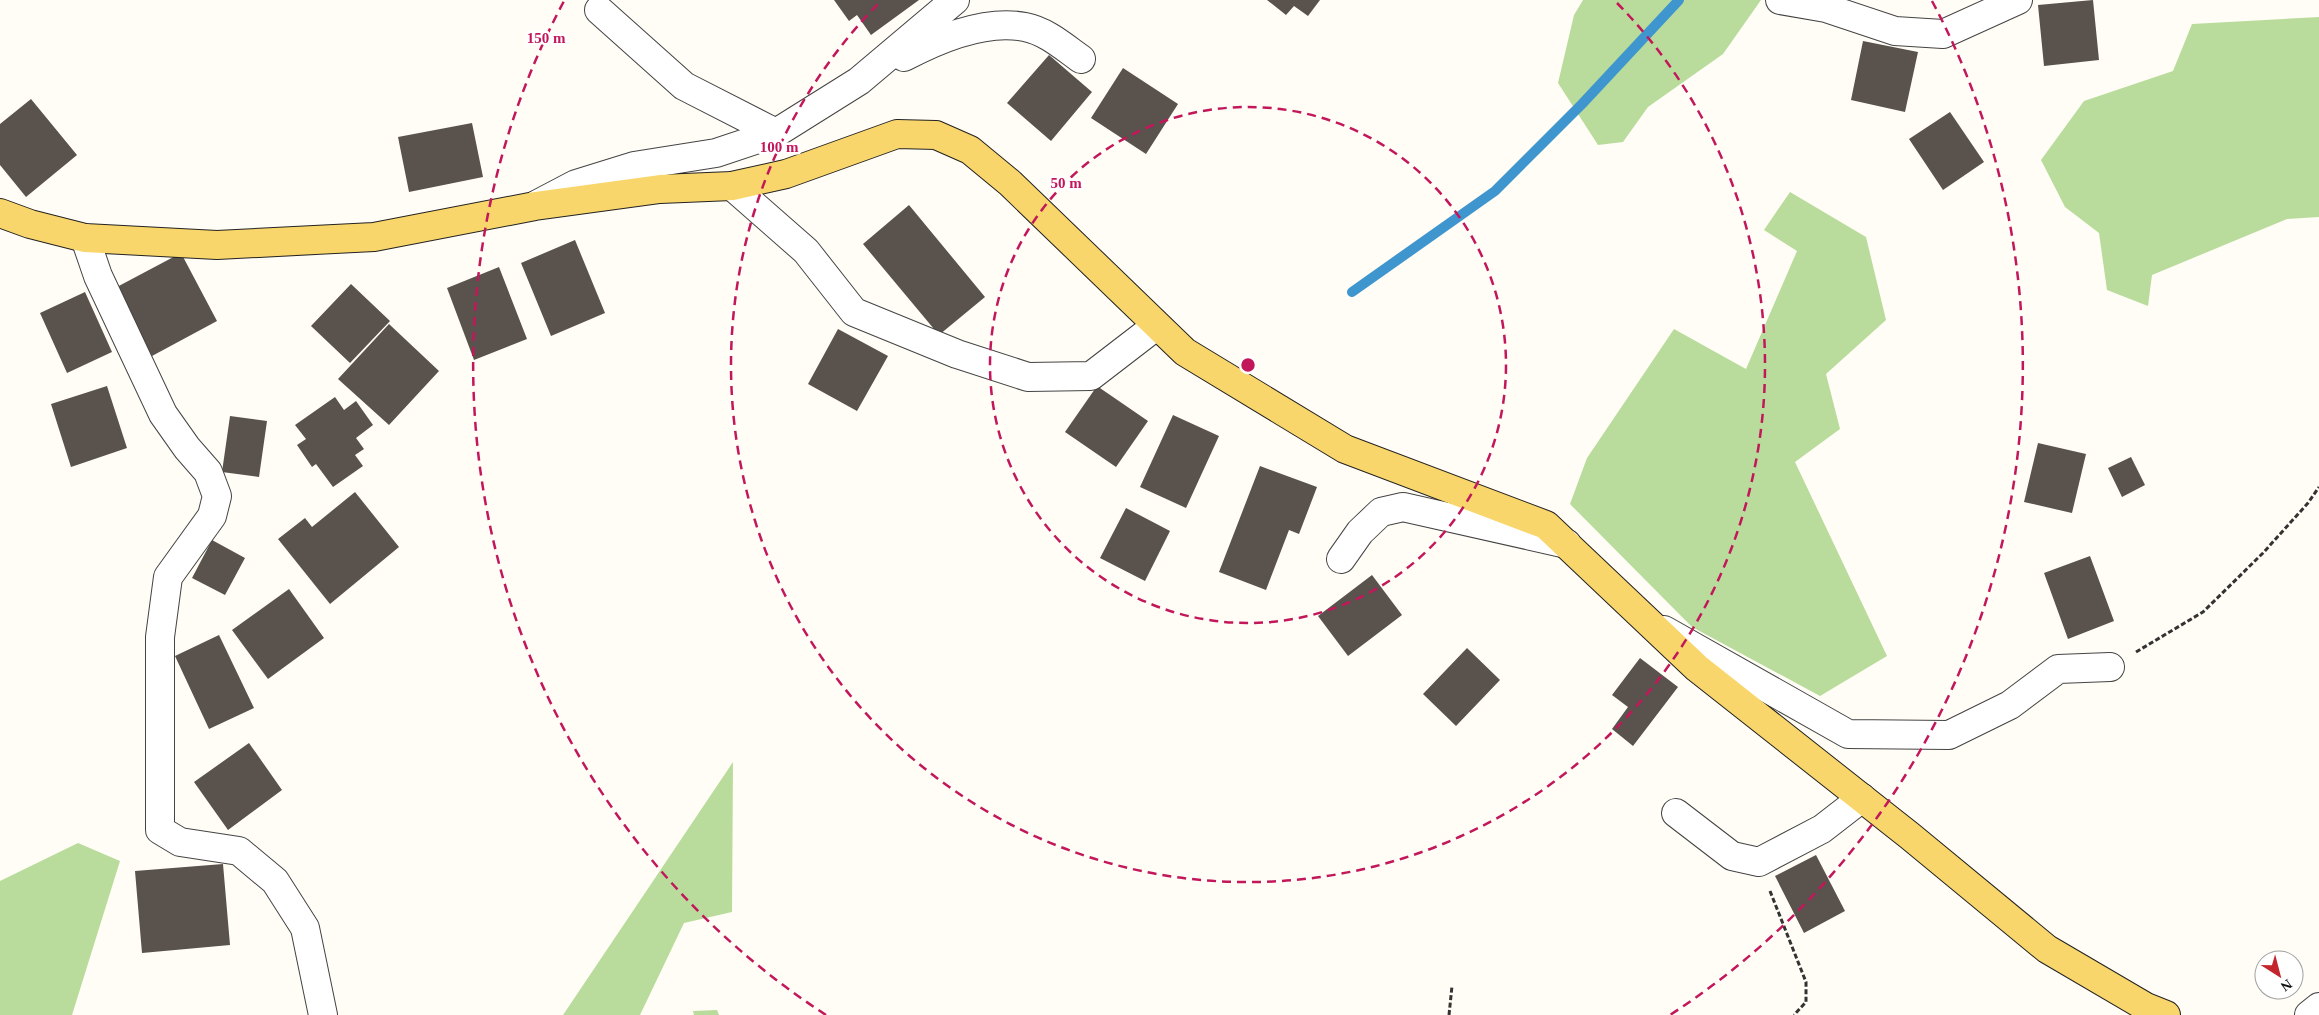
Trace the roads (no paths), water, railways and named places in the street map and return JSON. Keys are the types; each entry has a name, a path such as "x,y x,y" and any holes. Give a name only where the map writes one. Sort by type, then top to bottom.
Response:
{"main road":[{"path":"0,213 30,224 85,238 217,245 374,237 535,206 660,190 732,186 786,174 897,134 936,134 970,150 1010,183 1184,352 1344,449 1546,525 1697,668 1862,798 2047,948 2146,1007 2166,1015"}],"street":[{"path":"859,82 955,0"},
{"path":"1780,0 1826,8 1895,31 1944,34 2018,0"},
{"path":"599,10 684,86 776,133"},
{"path":"535,206 576,184 634,166 716,153 776,133 859,82 923,47 990,26 1024,27 1044,34 1081,59"},
{"path":"732,186 806,251 854,312 957,354 1028,377 1091,376 1156,326"},
{"path":"85,238 98,276 163,414 187,448 208,472 217,496 212,516 168,577 160,637 160,830 180,842 238,851 275,881 305,928 323,1015"},
{"path":"1341,559 1360,532 1381,512 1403,507 1567,544"},
{"path":"1647,620 1848,734 1949,735 2010,705 2058,669 2110,667"},
{"path":"1676,813 1732,856 1759,862 1822,829 1862,798"},
{"path":"2309,1015 2319,1007"}],"waterway":[{"path":"1352,292 1495,191 1582,104 1679,0"}]}
